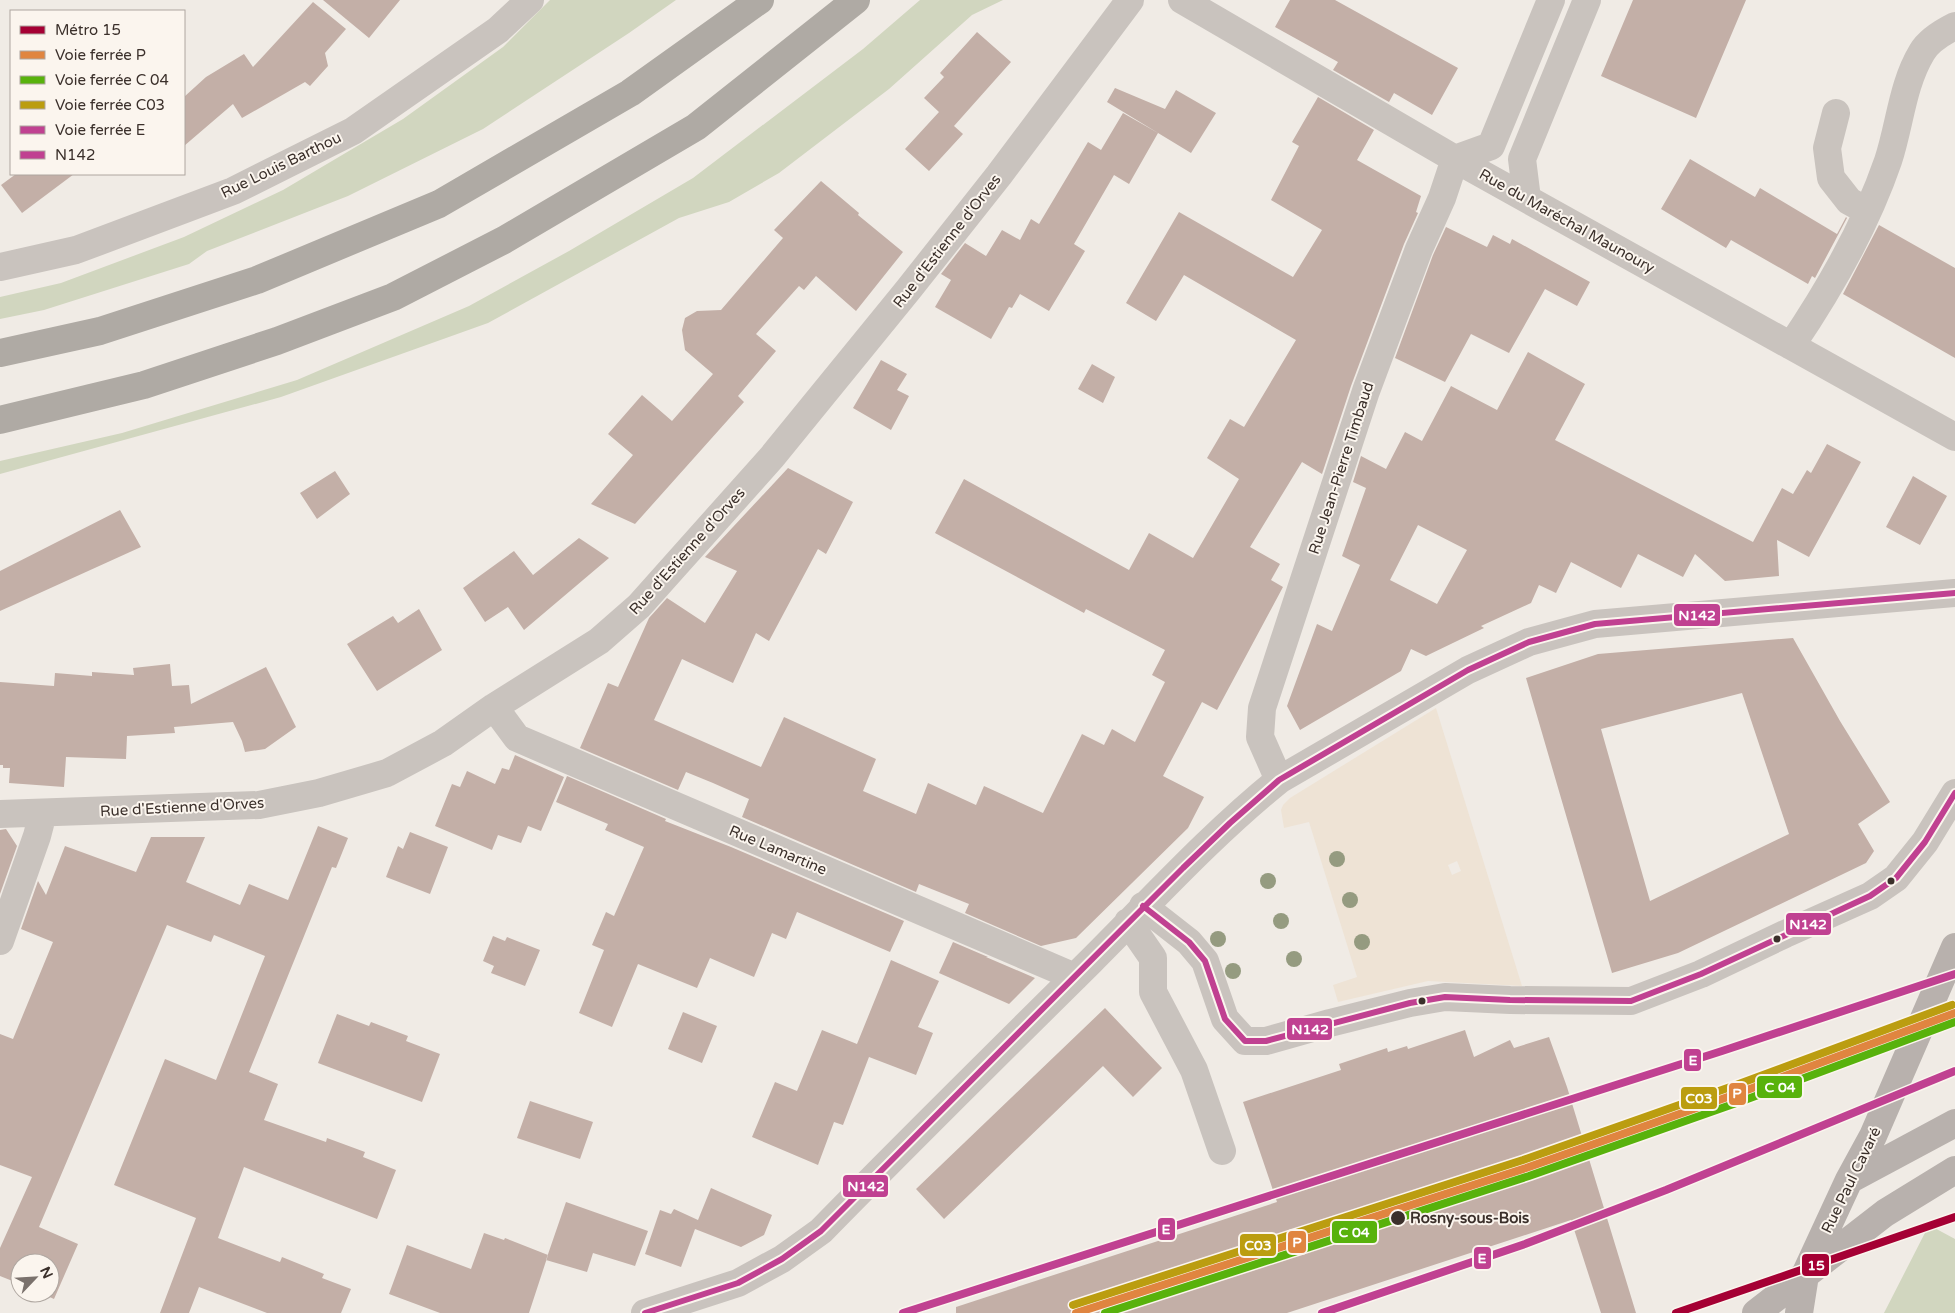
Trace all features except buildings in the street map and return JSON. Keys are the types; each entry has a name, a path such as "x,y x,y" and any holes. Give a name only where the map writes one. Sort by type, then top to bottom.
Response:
{"highway":[{"path":"0,353 100,331 256,280 439,204 630,93 760,0"},
{"path":"0,420 144,385 277,341 393,297 504,240 696,127 856,0"}],"main road":[{"name":"Rue Paul Cavaré","path":"1806,1275 1850,1180 1873,1136 1954,948"},
{"path":"1850,1180 1955,1123"},
{"path":"1756,1313 1885,1213 1955,1170"},
{"path":"1799,1313 1806,1275"}],"street":[{"name":"Rue Louis Barthou","path":"0,267 76,250 233,190 353,131 498,30 530,0"},
{"name":"Rue d'Estienne d'Orves","path":"0,814 259,805 319,794 387,773 443,743 494,707 599,641 646,599 772,457 999,175 1130,0"},
{"name":"Rue du Maréchal Maunoury","path":"1182,0 1455,159 1955,437"},
{"path":"1455,159 1490,146 1551,0"},
{"path":"1527,199 1522,159 1587,0"},
{"path":"1791,346 1812,316 1861,226 1888,160 1905,93 1922,51 1939,36 1955,26"},
{"path":"1836,114 1827,148 1831,178 1849,201 1867,211"},
{"name":"Rue Jean-Pierre Timbaud","path":"1279,780 1260,737 1262,708 1366,391 1419,249 1442,198 1455,159"},
{"path":"645,1313 738,1283 782,1259 820,1231 1136,914 1258,797 1279,780 1468,670 1530,642 1595,624 1955,593"},
{"name":"Rue Lamartine","path":"494,707 517,738 1075,977"},
{"path":"1136,914 1189,942 1204,961 1225,1019 1245,1041 1266,1041 1383,1010 1445,997 1583,1002 1631,1000 1701,974 1870,896 1896,878 1925,842 1955,793"},
{"path":"0,941 37,836 43,813"},
{"path":"1136,914 1154,958 1153,992 1194,1070 1222,1151"}],"green space":[{"path":"550,0 676,0 483,129 348,196 207,251 189,264 44,310 0,319 0,297 61,283 184,237 283,190 403,119 503,47"},
{"path":"920,0 1003,0 972,15 889,89 779,173 729,202 679,218 488,323 281,397 0,474 0,461 122,433 297,380 469,306 569,251 693,178 863,49"},
{"path":"1929,1225 1955,1239 1955,1313 1884,1313"}],"shaded area":[{"path":"1436,708 1522,986 1428,981 1338,1002 1333,985 1357,977 1309,822 1284,828 1281,810 1290,798","holes":["1457,861 1461,871 1452,875 1448,865"]}],"metro line":[{"name":"15","path":"1676,1313 1955,1217"}],"rail line":[{"name":"E","path":"903,1313 1722,1051 1955,974"},
{"name":"C03","path":"1073,1305 1523,1160 1736,1085 1952,1005"},
{"name":"P","path":"1076,1313 1526,1168 1739,1093 1955,1013"},
{"name":"E","path":"1322,1313 1525,1244 1666,1190 1955,1071"}],"transit line":[{"name":"N142","path":"645,1313 738,1283 782,1259 821,1231 1183,868 1279,780 1468,670 1529,642 1595,624 1955,593"},
{"name":"N142","path":"1143,906 1189,942 1205,961 1225,1019 1245,1041 1266,1041 1410,1003 1445,997 1510,1000 1631,1001 1701,974 1870,896 1896,878 1925,842 1955,793"},
{"path":"1105,1313 1529,1176 1742,1101 1955,1022"}],"place":[{"name":"Rosny-sous-Bois","path":"1398,1218"}]}
